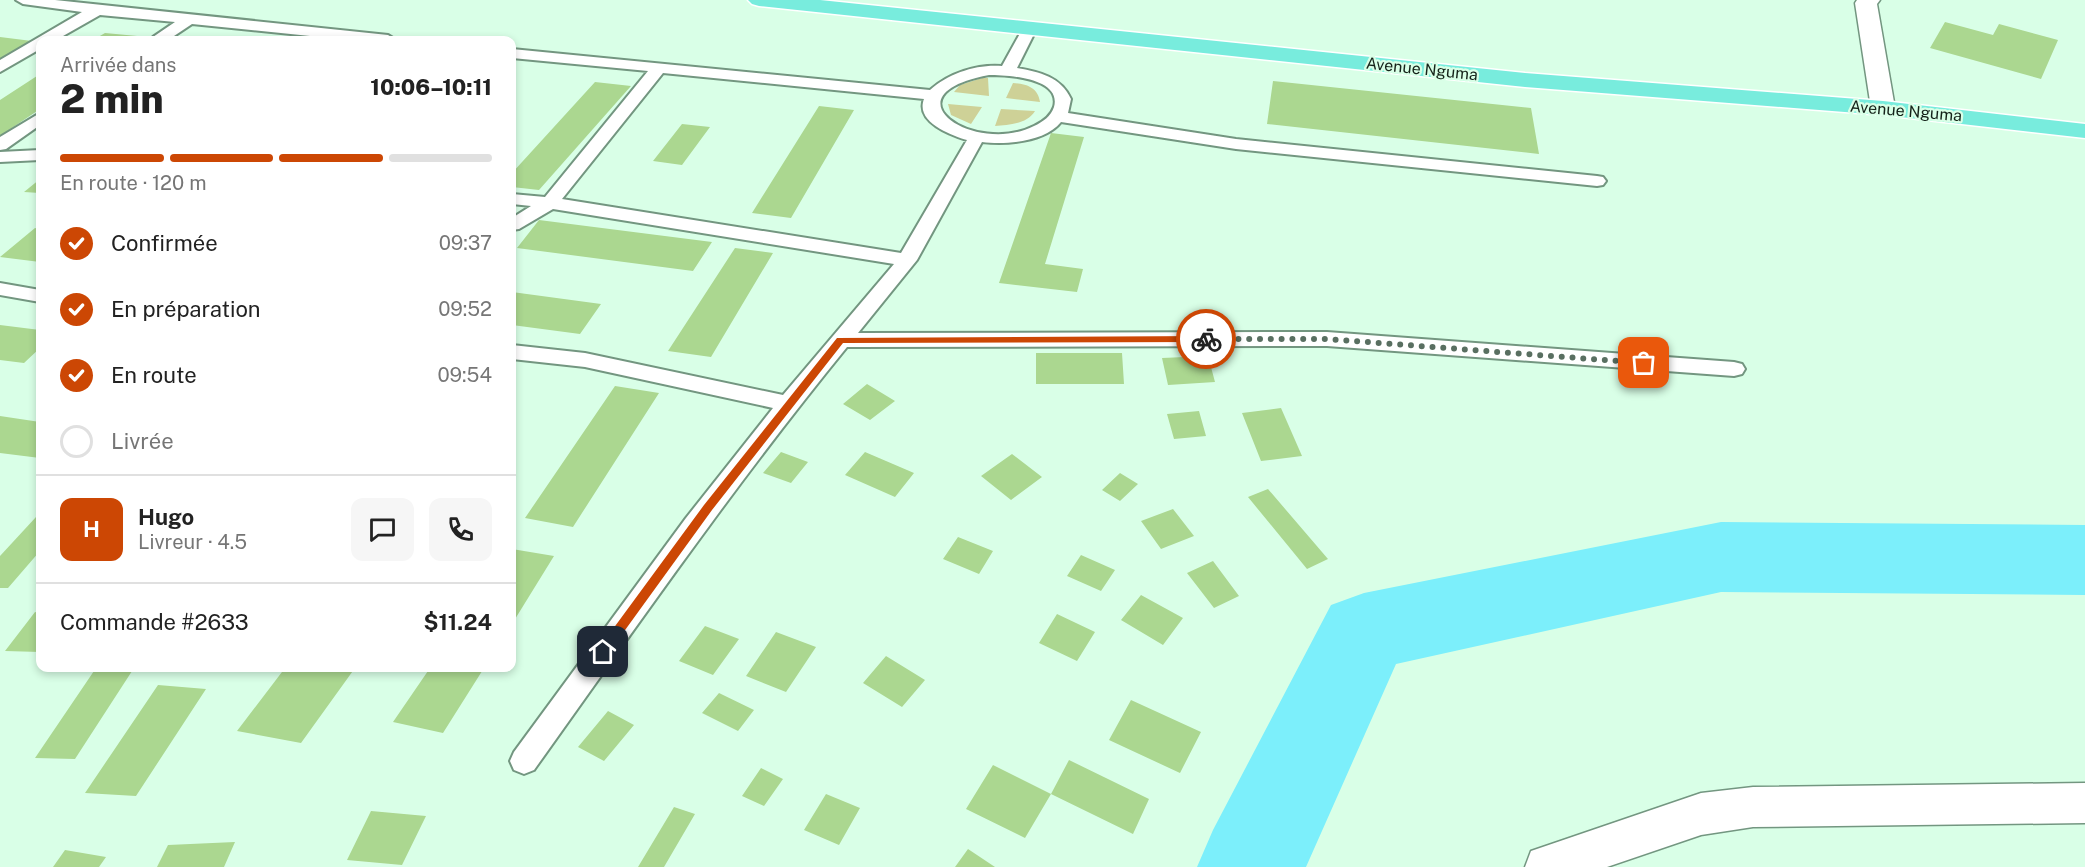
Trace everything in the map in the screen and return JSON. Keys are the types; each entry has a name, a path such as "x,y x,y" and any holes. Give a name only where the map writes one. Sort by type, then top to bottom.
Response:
{"main road":[{"name":"Avenue Nguma","path":"759,0 1525,80 1883,108 2085,131"}],"street":[{"path":"1869,0 1866,3 1883,108"},
{"path":"1547,867 1701,814 1753,807 2085,803"}],"lane":[{"path":"23,0 97,10 349,36"},
{"path":"53,36 97,10"},
{"path":"164,36 189,20"},
{"path":"237,36 251,26"},
{"path":"1008,70 1030,28"},
{"path":"0,67 36,46"},
{"path":"516,53 934,95"},
{"path":"516,223 550,203 658,69"},
{"path":"1008,70 1026,72 1042,78 1054,86 1061,95 1063,106 1058,116 1048,125 1016,137 977,137 944,125 935,115 931,105 934,95 942,86 955,78 980,71 1008,70"},
{"path":"1058,116 1236,144 1597,181"},
{"path":"0,145 36,121"},
{"path":"524,761 695,525 788,404 907,260 977,137"},
{"path":"0,157 36,155"},
{"path":"516,199 907,260"},
{"path":"0,289 36,295"},
{"path":"840,340 1327,339 1734,369"},
{"path":"516,352 585,360 788,404"}],"green space":[{"path":"988,78 989,96 954,92 960,85"},
{"path":"1013,83 1031,87 1037,93 1040,102 1006,98"},
{"path":"948,104 982,107 971,124 951,115"},
{"path":"1001,109 1035,111 1023,121 995,126"}],"building":[{"path":"1945,22 1993,35 1999,24 2058,40 2041,79 1930,48"},
{"path":"105,33 137,36 100,36"},
{"path":"0,37 32,41 0,60"},
{"path":"36,77 36,112 0,136 0,100"},
{"path":"1273,81 1531,108 1539,154 1267,124"},
{"path":"595,82 631,86 539,190 516,187 516,169"},
{"path":"819,106 854,110 791,218 752,213"},
{"path":"682,124 710,127 682,165 653,161"},
{"path":"1051,133 1084,137 1045,264 1083,269 1077,292 999,283"},
{"path":"36,182 36,193 24,192"},
{"path":"539,220 712,242 693,271 517,248"},
{"path":"35,228 36,228 36,262 0,257"},
{"path":"735,248 773,253 711,357 668,351"},
{"path":"516,293 601,304 580,334 516,326"},
{"path":"0,325 36,330 36,352 24,363 0,360"},
{"path":"1036,353 1122,353 1124,384 1036,384"},
{"path":"1208,356 1215,382 1168,385 1162,358"},
{"path":"867,384 895,401 870,420 843,404"},
{"path":"615,386 659,393 573,527 525,518"},
{"path":"1281,408 1302,456 1261,461 1242,413"},
{"path":"1199,411 1206,436 1174,439 1167,414"},
{"path":"0,416 36,421 36,458 0,453"},
{"path":"781,452 808,462 791,483 763,473"},
{"path":"865,452 914,473 895,497 845,475"},
{"path":"1012,454 1042,477 1011,500 981,476"},
{"path":"1120,473 1138,484 1120,501 1102,490"},
{"path":"1268,489 1328,559 1307,569 1248,497"},
{"path":"1173,509 1194,536 1161,549 1141,521"},
{"path":"36,517 36,556 8,588 0,588 0,556"},
{"path":"958,537 993,551 979,574 943,559"},
{"path":"516,550 554,556 516,618"},
{"path":"1081,555 1115,570 1101,591 1067,576"},
{"path":"1213,561 1239,596 1214,608 1187,573"},
{"path":"1141,595 1183,618 1163,645 1121,620"},
{"path":"35,612 36,612 36,652 5,651"},
{"path":"1057,614 1095,632 1077,661 1039,643"},
{"path":"705,626 739,639 713,675 679,661"},
{"path":"776,632 816,647 786,692 746,676"},
{"path":"886,656 925,680 902,707 863,683"},
{"path":"93,672 131,672 75,759 35,758"},
{"path":"282,672 352,672 301,743 237,731"},
{"path":"427,672 481,672 443,733 393,722"},
{"path":"158,685 206,689 136,796 85,793"},
{"path":"719,693 754,710 738,731 702,713"},
{"path":"1131,700 1201,732 1180,773 1109,740"},
{"path":"608,711 634,725 604,761 578,747"},
{"path":"1069,760 1149,799 1133,834 1051,794"},
{"path":"993,765 1051,794 1025,838 966,809"},
{"path":"761,768 783,779 764,806 742,796"},
{"path":"826,794 860,808 839,845 804,830"},
{"path":"674,807 695,814 664,867 638,867"},
{"path":"371,811 426,816 402,865 347,860"},
{"path":"235,842 224,867 157,867 168,845"},
{"path":"968,849 995,867 955,867"},
{"path":"65,850 106,857 99,867 53,867"}],"waterway":[{"path":"1251,867 1364,632 1721,557 2085,560"}],"way so far":[{"path":"1206,339 1327,339 1644,363"}],"route":[{"path":"603,652 708,507 840,340 1206,339"}]}
